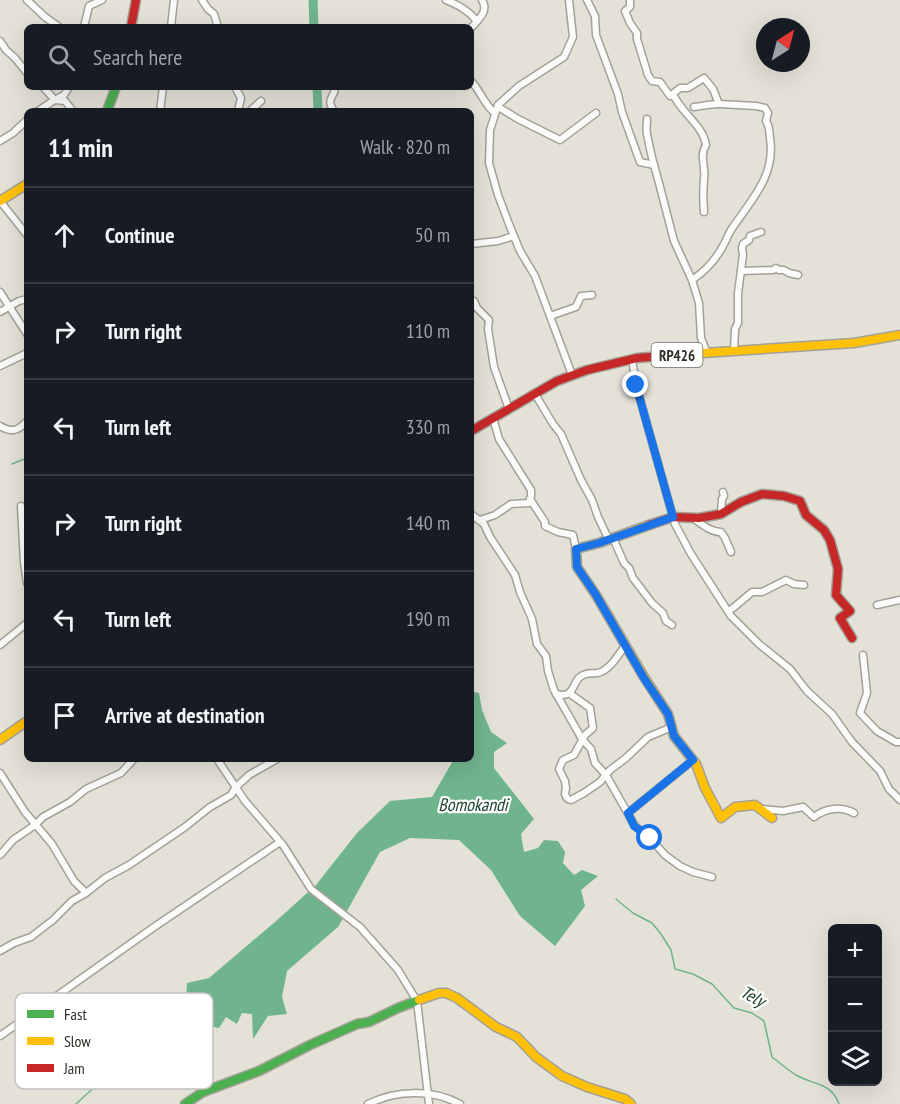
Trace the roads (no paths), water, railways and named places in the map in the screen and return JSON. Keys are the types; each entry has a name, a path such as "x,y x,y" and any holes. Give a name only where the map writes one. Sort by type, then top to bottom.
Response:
{"street":[{"path":"27,0 55,24"},
{"path":"84,24 88,6 102,0"},
{"path":"131,24 136,0"},
{"path":"171,24 174,0"},
{"path":"202,0 214,15 217,24"},
{"path":"446,0 458,4 477,21"},
{"path":"474,24 484,13 485,6 482,0"},
{"path":"569,0 573,37 564,57 519,86 498,105 490,130 489,163 498,195 514,236 535,276 572,375"},
{"path":"587,0 594,16 596,35 640,162 654,165"},
{"path":"630,0 630,7 625,11 637,33 648,75 652,81 660,82 670,96 680,88 688,88 704,78 713,89 720,104"},
{"path":"0,41 3,52 15,58 24,71"},
{"path":"474,84 490,110 495,113"},
{"path":"46,90 55,100 65,101 71,108"},
{"path":"43,108 64,95 67,90"},
{"path":"108,108 115,90"},
{"path":"160,108 163,90"},
{"path":"237,90 241,98 239,108"},
{"path":"332,108 331,97 335,90"},
{"path":"674,94 675,100 702,132 705,140 704,212"},
{"path":"253,108 261,101"},
{"path":"692,280 723,247 730,232 755,197 765,181 771,155 770,127 766,121 768,113 765,108 720,104 694,107"},
{"path":"498,105 560,140 596,113"},
{"path":"647,119 646,133 649,138 649,148 674,241 692,280 699,303 701,338 707,353"},
{"path":"0,141 24,123"},
{"path":"24,186 0,201 24,231"},
{"path":"734,351 735,329 738,323 742,248 750,236 761,232"},
{"path":"474,242 514,236"},
{"path":"741,271 776,268 798,274"},
{"path":"0,292 24,329"},
{"path":"550,316 576,307 581,296 592,295"},
{"path":"0,312 24,300"},
{"path":"474,304 489,320 488,329 494,367 509,409"},
{"name":"RP426","path":"474,429 557,381 588,370 632,359 854,343 900,335"},
{"path":"0,366 24,354"},
{"path":"632,359 641,402 675,524 692,554 731,616 759,644 790,669 807,691 832,714 852,742 880,771 889,789 900,800"},
{"path":"535,394 561,434 581,480 633,578 652,603 663,613 666,621 672,625"},
{"path":"480,520 495,515 512,504 529,503 530,499 531,490 500,440 493,418"},
{"path":"0,426 8,430 18,430 24,424"},
{"path":"721,514 723,492"},
{"path":"576,549 673,517 699,518 721,514 741,502 762,494 784,496 800,501 806,515 824,530 830,540 838,569 836,596 850,611 840,618 852,638"},
{"path":"530,499 545,522 545,526 573,535 577,567 668,714 674,736 696,764 705,788 721,818 735,807 755,805 772,818"},
{"path":"21,506 24,562"},
{"path":"474,516 484,524 515,575 519,592 532,619 537,644 546,656 548,671 556,694 582,739 591,749 595,764 606,775 634,826 680,866 712,877"},
{"path":"699,518 698,521 703,525 716,532 721,532 731,552"},
{"path":"728,611 754,594 786,580 804,585"},
{"path":"877,605 900,600"},
{"path":"0,645 24,625"},
{"path":"556,694 561,696 569,693 578,678 587,673 600,673 610,665 625,646"},
{"path":"863,655 867,693 860,713 877,731 900,742"},
{"path":"569,693 590,708 593,728 582,739 573,754 563,760 559,769 565,781 565,796 571,800 600,782 610,770 627,758 648,737 672,727"},
{"path":"0,740 24,723"},
{"path":"628,813 693,760"},
{"path":"0,855 13,840 43,818 70,802 86,789 121,773 131,762"},
{"path":"219,762 245,801 280,842 310,890 360,927 398,970 417,1001 429,1104"},
{"path":"0,951 31,937 72,901 231,795 249,775 272,762"},
{"path":"0,773 25,812 52,844 74,881 86,893"},
{"path":"759,808 783,811 803,807 814,818 836,808 847,809 854,813"},
{"path":"61,993 280,842"},
{"path":"213,1088 259,1071 357,1024 369,1022 431,995 446,993 463,1002 496,1028 523,1042 536,1058 562,1076 625,1099 630,1104"},
{"path":"0,1036 15,1025"},
{"path":"185,1104 211,1089"},
{"path":"368,1104 395,1096 427,1093 460,1104"}],"water":[{"name":"Bomokandi","path":"474,692 479,693 482,710 491,732 507,743 494,752 494,768 534,819 521,834 524,852 538,848 544,840 558,841 565,852 563,863 574,875 582,870 598,876 581,890 585,906 555,946 520,916 491,870 459,840 410,838 380,852 338,927 287,971 282,997 287,1014 268,1016 253,1039 252,1014 242,1013 237,1024 226,1017 219,1028 213,1027 213,993 186,993 187,983 209,978 275,922 316,885 357,833 390,801 432,797 452,762 474,762"}],"waterway":[{"name":"Tely","path":"313,0 314,24"},
{"name":"Tely","path":"317,90 318,108"},
{"path":"12,464 24,459"},
{"name":"Tely","path":"616,899 633,913 652,923 671,950 675,969 693,974 712,984 734,1008 752,1013 764,1021 772,1057 796,1075 826,1088 836,1097 839,1104"},
{"path":"76,1104 92,1089"}]}
